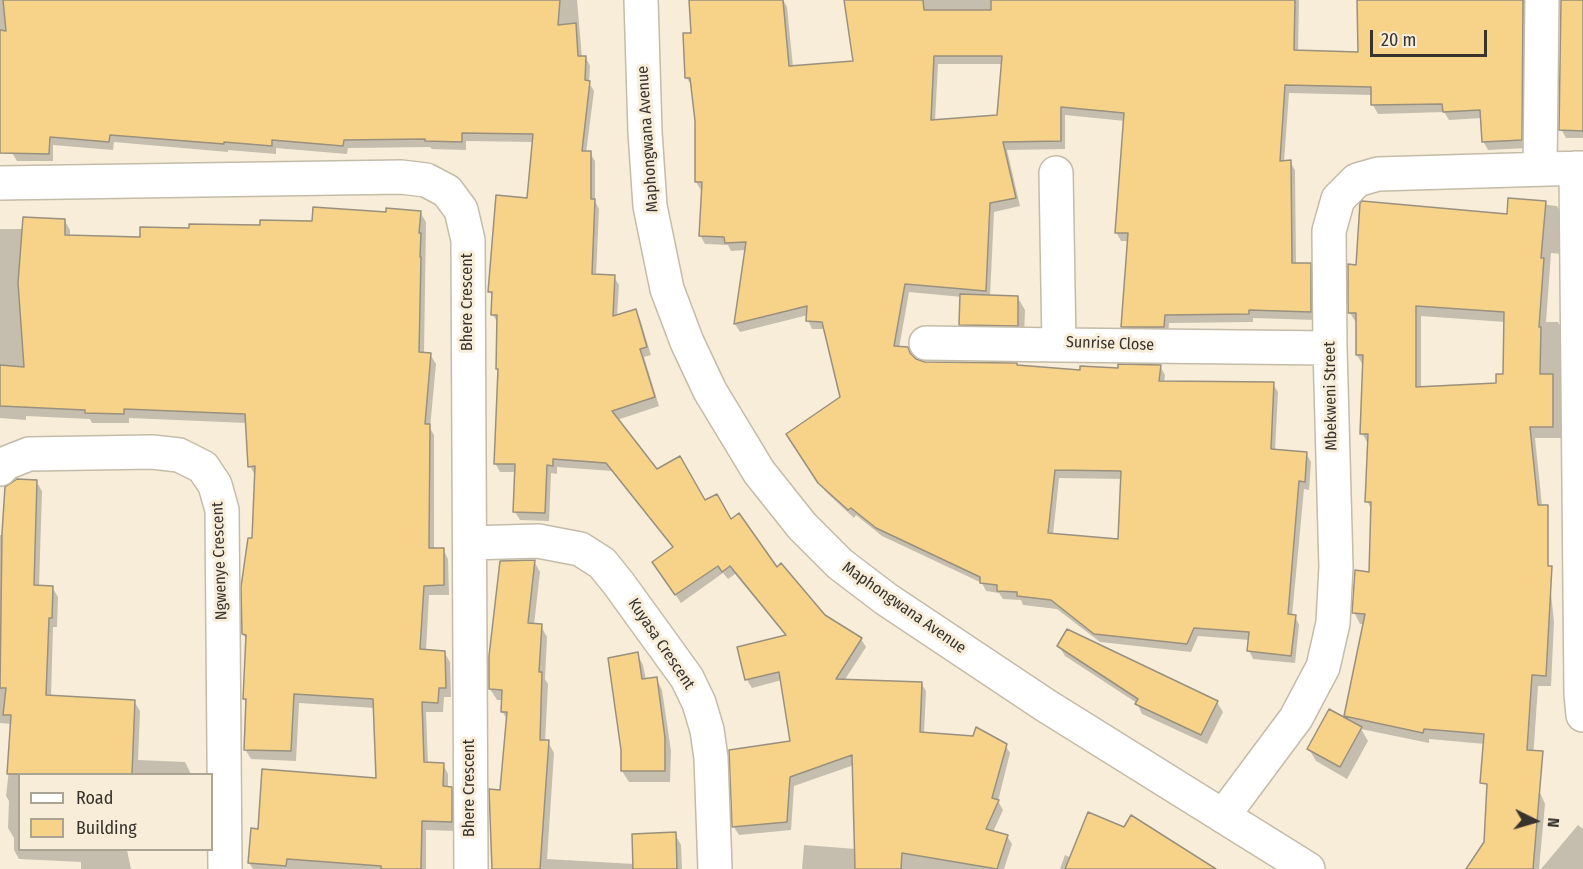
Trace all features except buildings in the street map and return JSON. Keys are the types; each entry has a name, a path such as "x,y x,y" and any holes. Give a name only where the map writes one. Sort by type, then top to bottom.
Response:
{"street":[{"name":"Maphongwana Avenue","path":"640,0 650,206 667,289 687,342 710,391 759,472 802,526 840,564 885,599 1045,705 1308,869"},
{"path":"1540,169 1542,0"},
{"name":"Mbekweni Street","path":"1223,816 1296,718 1323,667 1333,623 1336,567 1329,231 1338,199 1357,180 1378,174 1580,168"},
{"path":"1580,168 1581,694 1583,715"},
{"name":"Sunrise Close","path":"1056,172 1059,345 1330,348"},
{"name":"Bhere Crescent","path":"0,183 401,177 426,180 447,191 461,210 468,240 471,869"},
{"path":"926,343 1059,345"},
{"name":"Ngwenye Crescent","path":"0,469 6,463 29,454 152,452 179,454 203,467 215,485 222,510 225,869"},
{"name":"Kuyasa Crescent","path":"470,543 538,540 580,549 602,563 620,584 687,678 699,703 707,730 711,758 715,869"}]}
